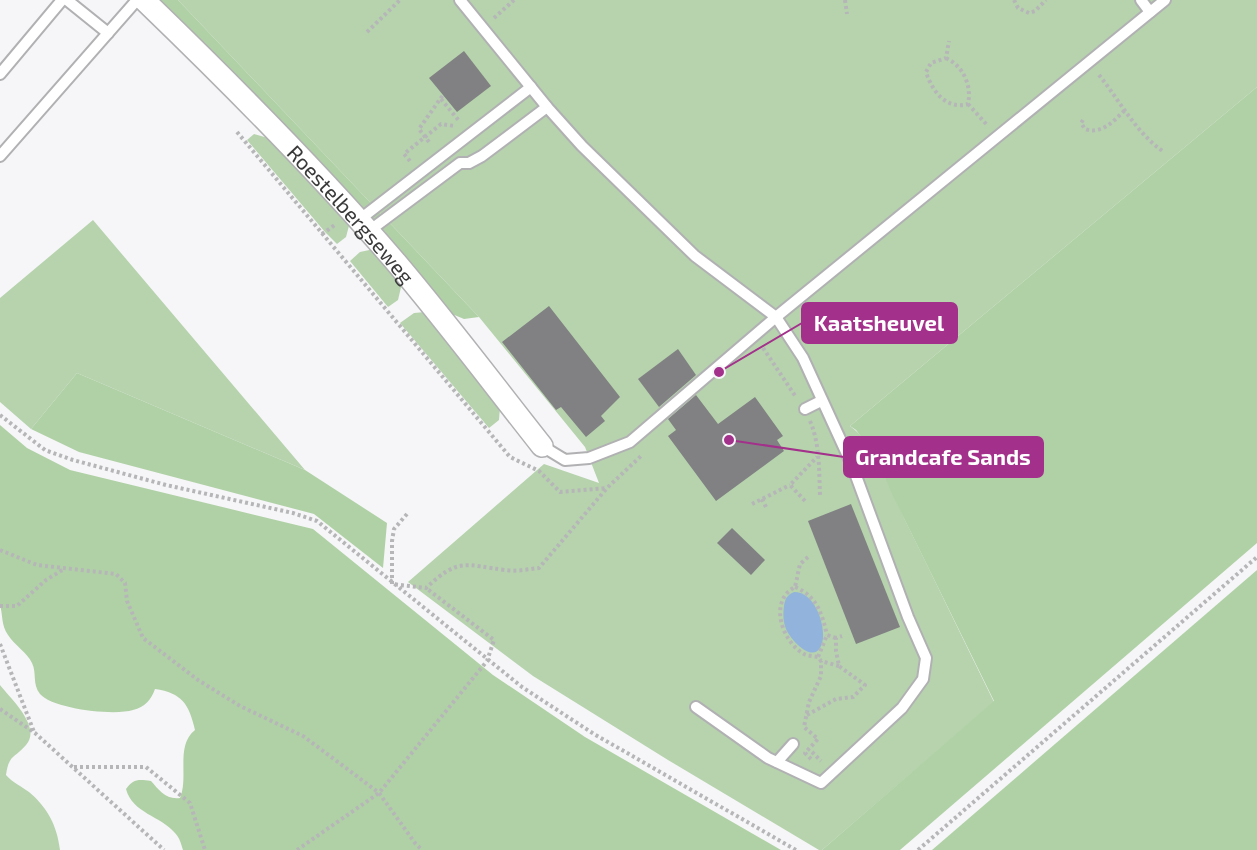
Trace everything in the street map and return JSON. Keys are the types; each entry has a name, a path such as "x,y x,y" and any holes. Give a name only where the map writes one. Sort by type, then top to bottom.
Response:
{"street":[{"name":"Roestelbergseweg","path":"144,0 237,92 364,225 424,295 542,446"}],"lane":[{"path":"0,74 62,0"},
{"path":"67,0 108,33"},
{"path":"0,156 137,0"},
{"path":"460,0 547,107 582,146 695,256 776,317 803,358 852,465 908,617 926,658 923,679 902,708 821,783 768,758 696,707"},
{"path":"1140,0 1150,12"},
{"path":"542,446 565,460 589,458 630,442 776,317 1165,0"},
{"path":"364,225 531,87"},
{"path":"364,225 460,163 469,163 483,156 547,107"},
{"path":"805,409 821,401"},
{"path":"777,762 793,744"}],"path":[{"path":"368,32 400,0"},
{"path":"483,28 514,0"},
{"path":"844,0 847,14"},
{"path":"1014,0 1018,8 1029,13 1035,11 1046,0"},
{"path":"946,57 949,41"},
{"path":"946,57 931,63 926,72 929,83 940,97 951,105 968,104"},
{"path":"946,57 961,69 966,82 968,104 998,136"},
{"path":"1089,62 1150,143 1164,152"},
{"path":"429,142 419,129 442,97 462,125"},
{"path":"1083,120 1081,123 1084,129 1099,131 1125,110"},
{"path":"237,132 510,457 539,471 560,492 607,489"},
{"path":"0,415 45,450 73,460 166,485 293,513 317,521 487,661 522,687 594,734 796,850"},
{"path":"426,588 441,574 455,566 472,564 508,571 539,568 607,489 642,455"},
{"path":"752,504 790,485 818,457"},
{"path":"790,485 805,501"},
{"path":"762,499 766,507"},
{"path":"392,584 394,529 407,514"},
{"path":"0,550 38,565 116,574 125,583 127,601 143,638 198,680 240,706 303,736 379,793 422,850"},
{"path":"807,715 836,699 853,697 866,685 839,666 805,655 792,645 784,631 780,620 782,599 788,591 795,587 800,564 808,557"},
{"path":"918,850 1257,557"},
{"path":"0,606 16,606 64,568"},
{"path":"297,850 379,793 487,661 494,640 426,588 392,584"},
{"path":"795,587 815,601 822,615 827,635 819,659 821,676 809,702 804,727 818,739 812,752 821,760 818,765 815,762"},
{"path":"827,635 837,638 842,636"},
{"path":"837,638 836,651 839,666"},
{"path":"0,644 35,733"},
{"path":"0,709 35,733 164,850"},
{"path":"73,767 146,767 190,803 205,850"}],"green space":[{"path":"157,0 178,0 479,317 464,319 452,314"},
{"path":"178,0 1257,0 1257,87 850,426 869,445 883,469 905,520 994,702 822,850 819,850 533,676 408,582 544,464 599,483 585,447 479,317"},
{"path":"1257,87 1257,543 900,850 822,850 994,701 892,494 876,456 856,430 850,426"},
{"path":"254,134 268,138 350,222 346,237 337,244 325,232 247,140"},
{"path":"93,220 305,470 77,373 31,429 0,402 0,298"},
{"path":"374,249 402,283 398,300 388,307 350,261 360,252"},
{"path":"425,312 500,407 499,420 489,428 400,323 414,313"},
{"path":"77,373 305,470 387,523 383,568 314,514 79,452 31,429"},
{"path":"0,425 27,448 70,470 313,529 493,675 585,737 781,850 183,850 175,833 134,804 126,789 136,780 151,781 167,796 180,798 185,744 195,730 190,713 183,701 172,693 155,689 144,705 124,712 99,712 57,704 40,694 36,686 32,663 6,631 0,605"},
{"path":"1257,570 1257,850 932,850"},
{"path":"0,685 23,714 30,730 30,738 10,760 6,775 36,798 46,811 57,833 60,850 0,850"}],"water":[{"path":"794,592 807,597 820,616 823,638 821,647 816,652 799,646 786,629 784,604 788,596"}],"building":[{"path":"464,51 491,86 457,112 429,78"},
{"path":"549,306 620,397 601,416 605,421 586,437 561,407 556,410 502,342"},
{"path":"678,349 696,375 659,407 638,379"},
{"path":"696,395 718,424 755,397 783,436 777,440 784,451 716,501 668,436 676,430 668,419"},
{"path":"851,504 900,627 856,644 808,521"},
{"path":"732,528 765,560 751,575 717,543"}],"place":[{"name":"Kaatsheuvel","path":"719,372"},
{"name":"Grandcafe Sands","path":"729,440"}]}
